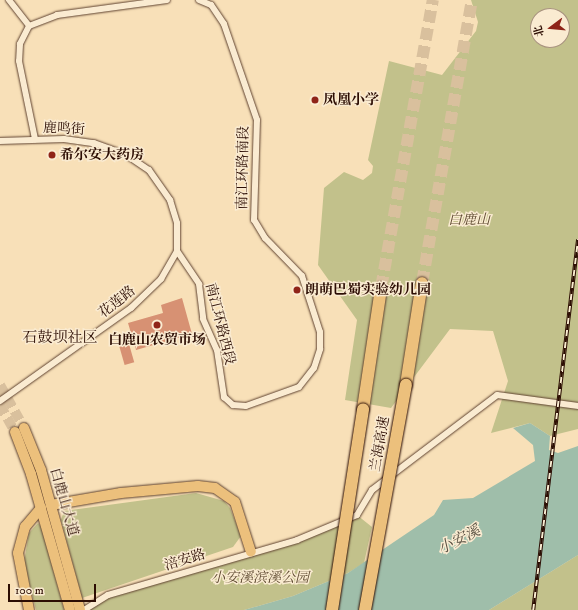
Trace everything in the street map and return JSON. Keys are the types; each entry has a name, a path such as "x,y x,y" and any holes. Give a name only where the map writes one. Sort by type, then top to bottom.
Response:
{"highway":[{"name":"兰海高速","path":"365,610 406,385 422,284"},
{"name":"兰海高速","path":"332,610 381,288"}],"main road":[{"name":"白鹿山大道","path":"20,430 46,507 68,586"},
{"path":"29,610 18,553 25,527 46,507 152,490 198,486 215,488 235,502 251,552"},
{"path":"68,586 70,610"},
{"path":"68,586 80,610"}],"street":[{"path":"8,0 29,26"},
{"path":"35,139 19,61 20,44 29,26 58,15 167,0"},
{"path":"199,0 212,2"},
{"name":"南江环路南段","path":"212,2 224,24 259,128 254,220 265,238 302,276"},
{"name":"鹿鸣街","path":"0,141 35,139 94,142 125,154 149,170 170,200 177,223 177,251"},
{"name":"南江环路西段","path":"177,251 199,284 203,319 217,350 221,388 233,405 246,406 287,393 299,387 314,368 320,349 320,332 302,276"},
{"name":"花莲路","path":"0,401 131,308 161,279 177,251"},
{"name":"涪安路","path":"84,610 108,595 251,552 298,540 357,515 372,490 497,394 578,406"}],"green space":[{"name":"白鹿山","path":"471,0 578,0 578,429 550,436 530,423 491,433 508,381 493,331 450,329 391,408 345,400 357,320 318,265 324,188 344,172 363,180 372,173 373,166 368,160 389,61 442,75 476,31 478,22"},
{"path":"196,493 224,501 230,508 241,536 233,547 82,598 61,520 64,511"},
{"name":"小安溪滨溪公园","path":"357,515 372,527 364,563 348,573 293,596 244,610 84,610 108,595 297,540"},
{"path":"38,523 41,526 64,610 36,610 24,562 29,533"},
{"path":"578,555 578,610 489,610"}],"water":[{"name":"小安溪","path":"530,423 550,436 549,450 558,453 578,446 578,555 489,610 244,610 293,596 348,573 434,515 443,500 473,498 535,461 533,445 513,428"}],"building":[{"path":"182,298 192,334 136,350 128,323 163,313 161,305"},
{"path":"129,344 134,362 125,365 119,347"}],"tunnel":[{"path":"381,288 433,0"},
{"path":"422,283 472,0"},
{"path":"0,385 24,428"},
{"path":"0,405 15,432"}],"railway":[{"path":"533,610 578,240"}],"place":[{"name":"凤凰小学","path":"315,100"},
{"name":"希尔安大药房","path":"52,155"},
{"name":"朗萌巴蜀实验幼儿园","path":"297,290"},
{"name":"白鹿山农贸市场","path":"157,325"}],"district":[{"name":"石鼓坝社区","path":"60,338"}]}
